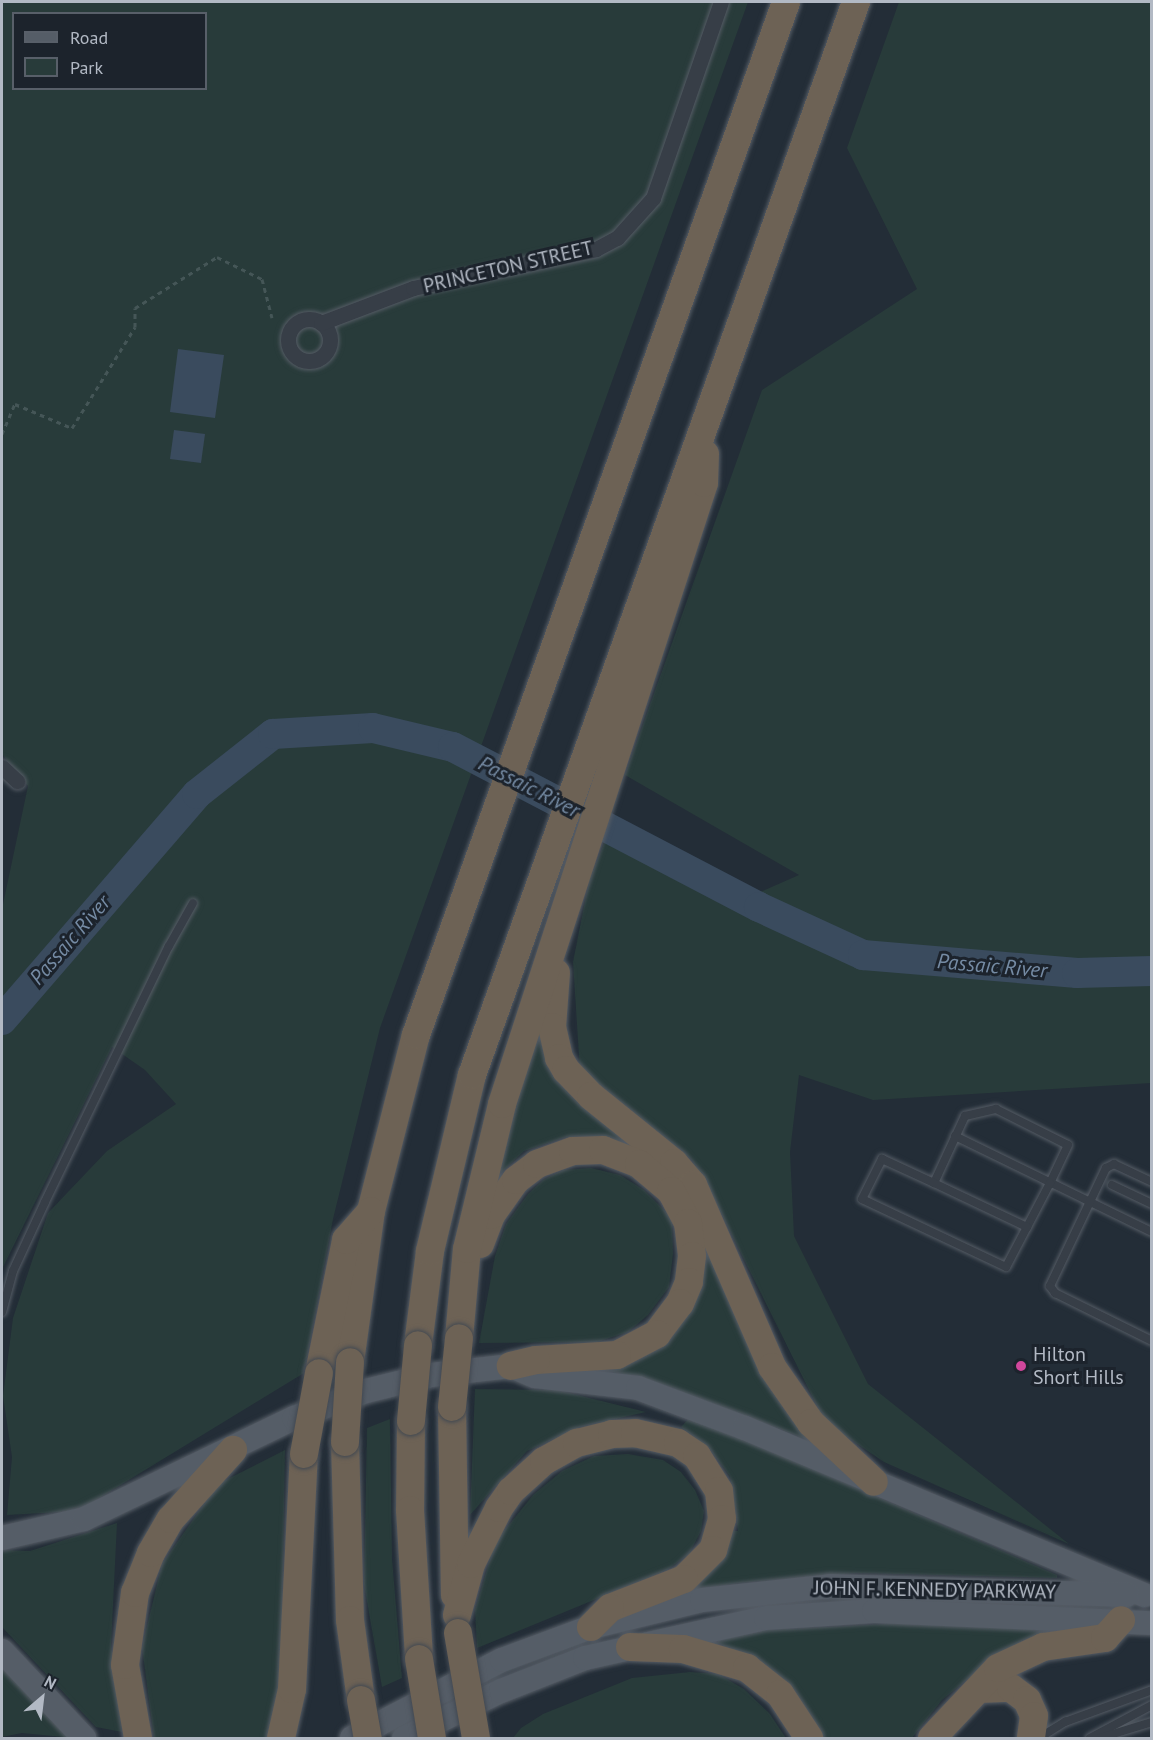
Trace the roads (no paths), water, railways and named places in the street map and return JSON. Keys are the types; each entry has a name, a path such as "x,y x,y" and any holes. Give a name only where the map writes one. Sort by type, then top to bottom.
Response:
{"highway":[{"path":"368,1738 350,1620 345,1442 350,1362 371,1211 416,1035 786,2"},
{"path":"432,1738 420,1659 411,1521 411,1421 430,1251 472,1075 856,2"},
{"path":"476,1738 452,1573 452,1407 465,1295 467,1249 484,1168 519,1047 561,926 704,483 708,413"},
{"path":"561,926 552,1013 559,1058 585,1089 664,1154 693,1185 783,1387 811,1423 874,1482"},
{"path":"465,1295 491,1215 504,1193 537,1164 573,1151 603,1150 639,1164 671,1191 688,1223 692,1256 680,1303 657,1334 617,1355 536,1360 511,1366"},
{"path":"281,1738 292,1689 304,1454 346,1240 371,1211"},
{"path":"458,1624 471,1564 499,1508 511,1491 544,1461 577,1443 612,1434 635,1433 678,1443 698,1456 718,1491 722,1519 713,1550 684,1579 610,1608 591,1627"},
{"path":"138,1738 125,1665 129,1618 138,1583 171,1519 233,1450"},
{"path":"932,1738 998,1668 1025,1653 1059,1643 1105,1638 1121,1620"},
{"path":"630,1647 683,1649 747,1668 780,1694 809,1738"},
{"path":"979,1689 1011,1688 1028,1700 1034,1716 1031,1738"}],"main road":[{"path":"2,1538 84,1520 233,1450 294,1418 366,1391 431,1375 511,1366 535,1376 638,1388 1148,1595"},
{"name":"JOHN F. KENNEDY PARKWAY","path":"352,1738 502,1660 591,1627 702,1600 830,1586 1148,1595"},
{"name":"JOHN F. KENNEDY PARKWAY","path":"404,1738 542,1673 630,1647 715,1627 812,1613 874,1611 1152,1623"},
{"path":"2,1651 84,1738"}],"street":[{"name":"PRINCETON STREET","path":"321,323 413,288 596,249 617,238 653,198 722,2"},
{"path":"2,767 17,782"}],"lane":[{"path":"2,1312 13,1271 45,1202 169,946 193,903"},
{"path":"934,1183 965,1116 996,1109 1068,1145 1050,1183 1027,1227 1006,1267 862,1199 882,1159 1027,1227"},
{"path":"955,1136 1152,1232"},
{"path":"1152,1182 1114,1164 1106,1168 1050,1286 1055,1293 1152,1341"},
{"path":"1112,1185 1152,1204"},
{"path":"1039,1738 1065,1722 1152,1690"},
{"path":"1090,1738 1152,1705"},
{"path":"1100,1738 1152,1722"}],"water":[{"path":"178,349 224,355 215,418 170,412"},
{"path":"174,430 205,434 201,463 170,459"}],"waterway":[{"name":"Passaic River","path":"2,1020 197,794 273,734 373,728 453,747 759,907 863,955 1077,973 1152,971"}],"place":[{"name":"Hilton Short Hills","path":"1021,1366"}]}
